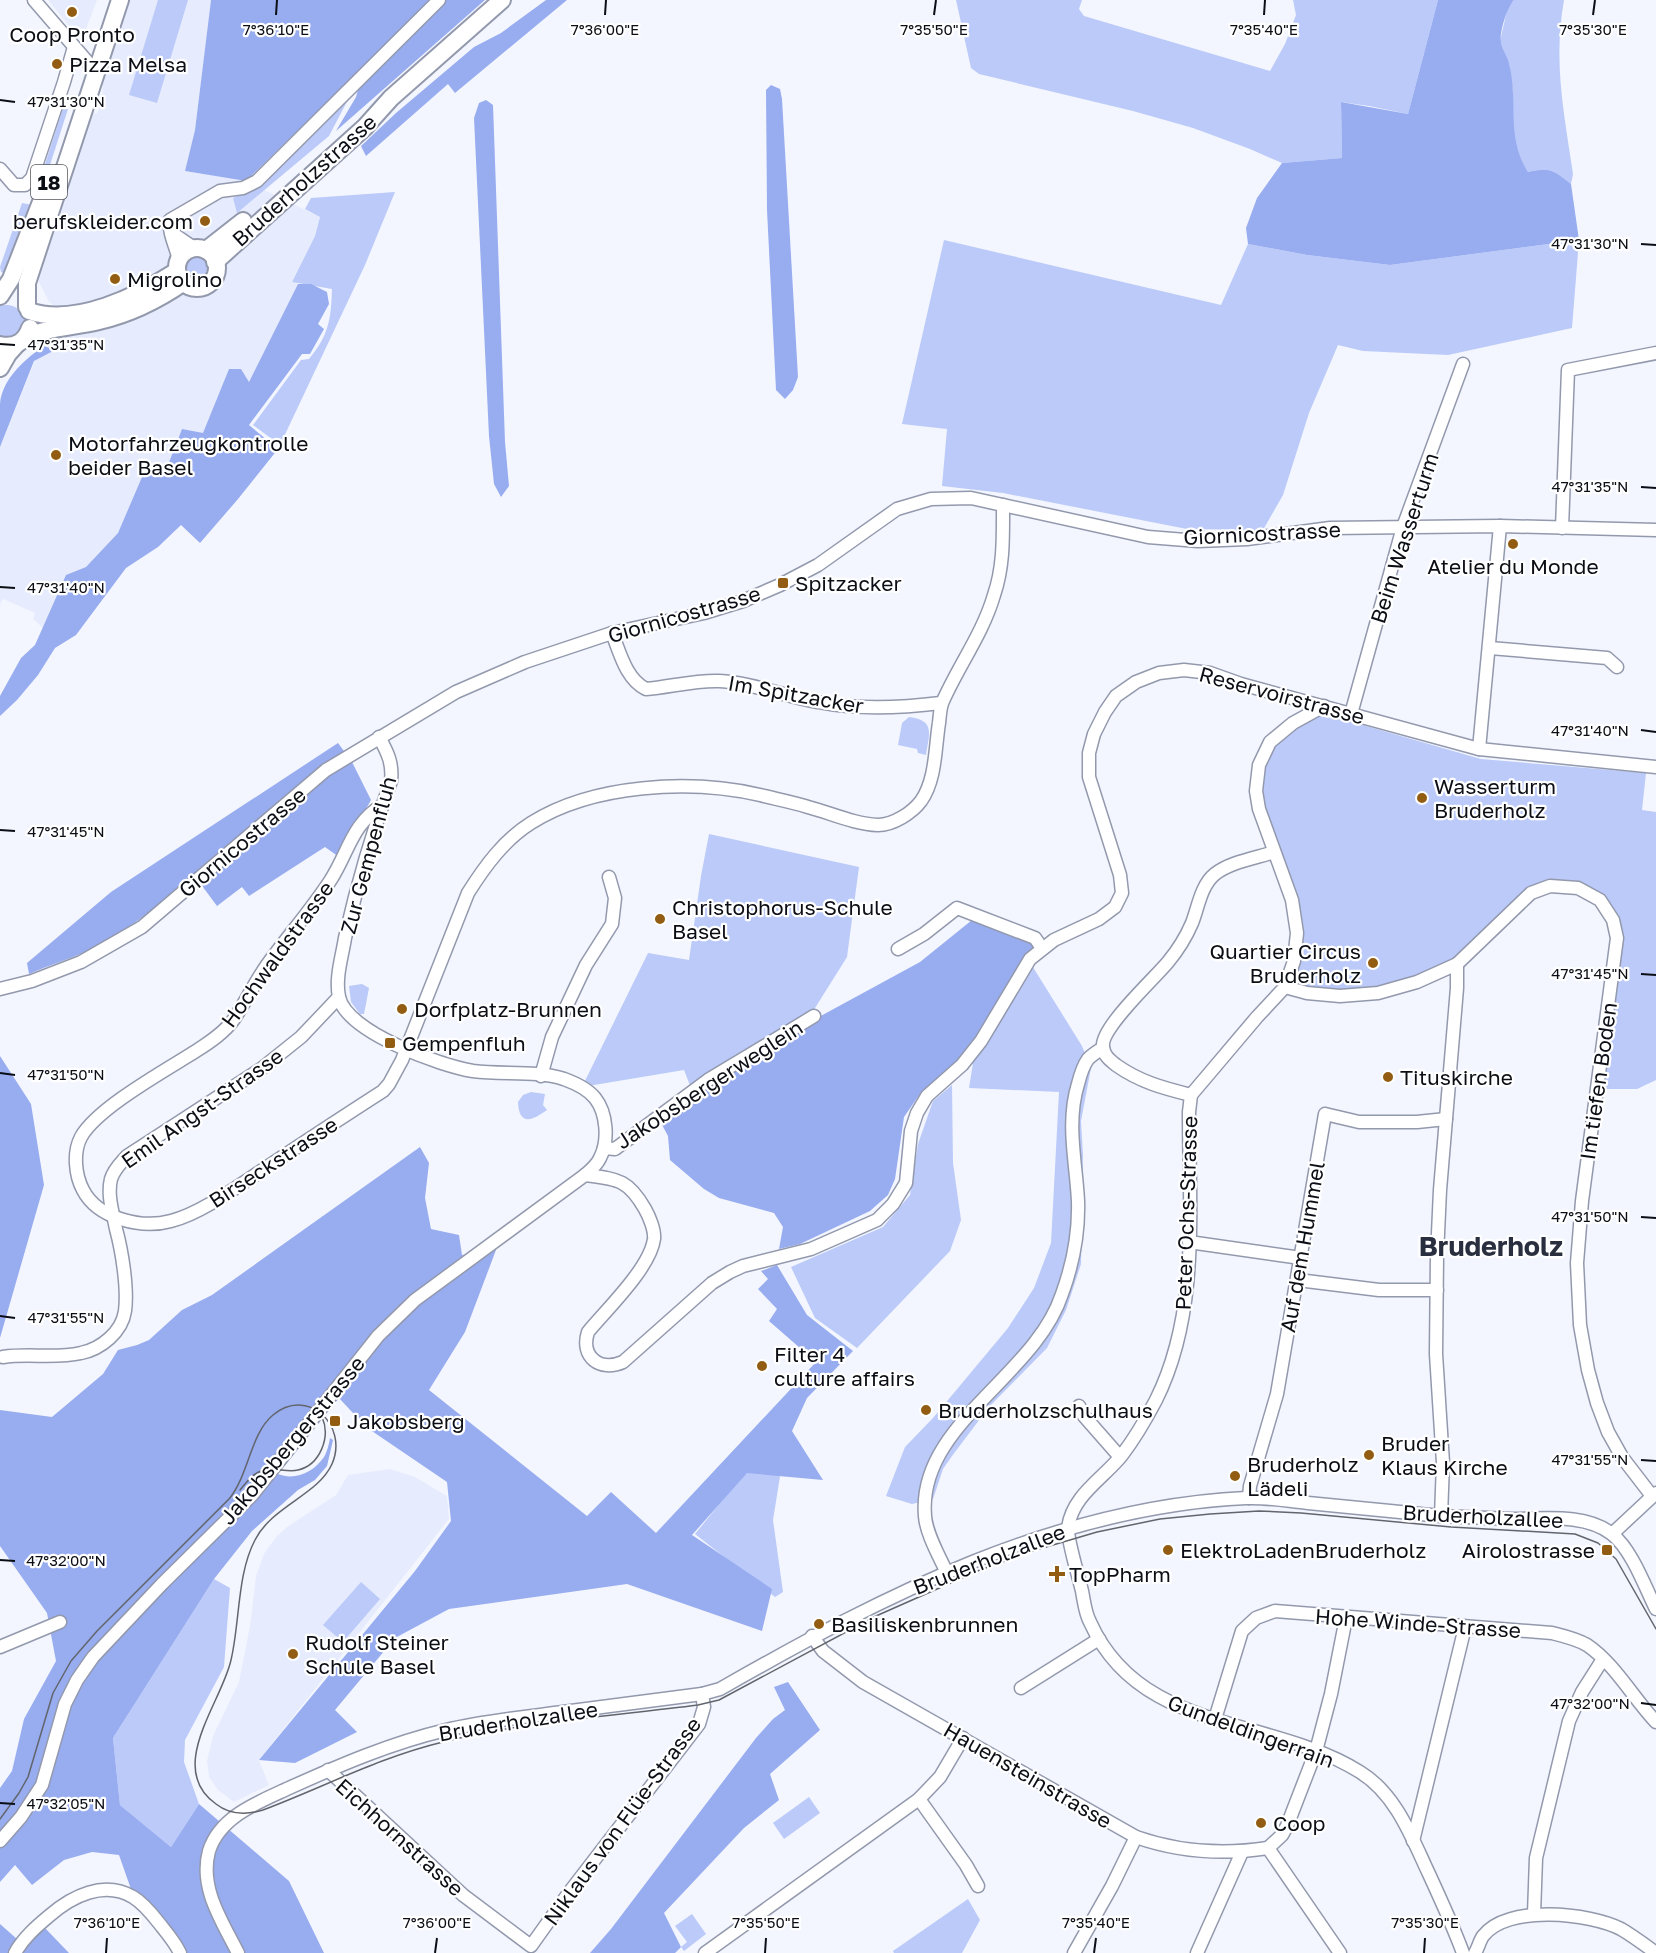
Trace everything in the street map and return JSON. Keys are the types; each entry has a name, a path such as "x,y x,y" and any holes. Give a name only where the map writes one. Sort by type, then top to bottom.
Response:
{"main road":[{"name":"18","path":"28,309 27,283 92,68 109,0"},
{"name":"18","path":"0,297 11,279 30,227 45,195 120,0"},
{"name":"Bruderholzstrasse","path":"205,253 359,121 391,98 502,0"},
{"path":"14,342 37,333 99,321 149,303 180,271 188,250 205,253 216,274 208,284 196,287 180,271"},
{"path":"0,297 13,298 28,309 50,316 95,309 140,293 180,271"},
{"path":"0,368 14,342 32,321 28,309"}],"street":[{"path":"34,0 92,68"},
{"path":"180,271 169,227 170,220 220,191 243,188 257,181 439,0"},
{"path":"0,169 14,185 20,186 29,182 74,47"},
{"path":"172,233 205,253"},
{"path":"1562,528 1568,370 1656,353"},
{"name":"Beim Wasserturm","path":"1351,714 1403,527 1463,364"},
{"name":"Giornicostrasse","path":"0,989 32,981 81,962 142,927 326,770 456,692 525,662 612,633 704,613 743,601 818,565 897,509 931,499 971,498 1148,537 1198,541 1247,539 1330,528 1500,526 1656,530"},
{"path":"941,703 976,638 994,595 1003,554 1004,505"},
{"path":"1479,749 1500,526"},
{"name":"Im Spitzacker","path":"612,633 630,675 635,683 646,689 716,681 748,685 818,702 864,707 910,707 941,703"},
{"path":"1490,648 1607,658 1617,667"},
{"name":"Reservoirstrasse","path":"585,1175 613,1178 635,1190 648,1215 654,1238 645,1264 588,1332 586,1338 589,1354 595,1362 604,1366 614,1366 623,1362 712,1283 730,1272 743,1266 810,1249 877,1220 893,1204 906,1183 911,1131 917,1113 927,1096 962,1065 981,1041 1030,959 1054,940 1099,919 1115,907 1122,893 1120,875 1089,777 1089,753 1094,734 1116,696 1145,677 1184,670 1209,673 1241,684 1479,749 1656,766"},
{"name":"Birseckstrasse","path":"113,1215 128,1222 150,1225 173,1221 216,1200 383,1090 394,1076 406,1050 468,892 489,861 530,823 568,804 607,794 647,788 684,787 756,794 857,822 880,825 902,818 920,802 930,780 941,703"},
{"name":"Peter Ochs-Strasse","path":"1068,1529 1078,1500 1120,1457 1137,1434 1157,1398 1177,1348 1186,1292 1189,1242 1191,1095 1285,987 1294,961 1297,933 1292,900 1259,809 1256,791 1258,765 1270,742 1293,723 1324,706"},
{"name":"Zur Gempenfluh","path":"339,997 339,970 356,889 391,782 392,768 379,737"},
{"name":"Hochwaldstrasse","path":"113,1215 100,1208 84,1191 77,1174 76,1154 81,1138 93,1121 110,1107 216,1038 234,1020 267,966 331,879 355,831 371,812 384,804"},
{"path":"1191,1095 1153,1086 1132,1077 1105,1055 1104,1036 1133,999 1182,944 1204,888 1214,875 1226,868 1274,852"},
{"path":"541,1076 552,1037 586,965 612,924 615,898 609,877"},
{"name":"Im tiefen Boden","path":"1285,987 1307,993 1340,996 1378,993 1417,982 1457,964 1531,893 1550,886 1578,888 1600,900 1613,920 1617,938 1581,1211 1577,1263 1580,1318 1588,1370 1608,1432 1622,1457 1654,1495"},
{"path":"898,949 924,934 957,908 1035,938 1042,948"},
{"path":"1441,1516 1443,1463 1437,1354 1437,1290 1440,1190 1457,988 1457,964"},
{"path":"339,997 351,1018 406,1050 471,1071 562,1078 582,1087 595,1098 603,1113 606,1128 604,1148"},
{"name":"Emil Angst-Strasse","path":"3,1357 20,1354 60,1356 83,1353 104,1343 115,1334 125,1313 125,1284 110,1197 111,1179 116,1168 127,1156 261,1069 301,1037 339,997"},
{"name":"Jakobsbergerweglein","path":"604,1148 615,1149 708,1080 814,1016"},
{"path":"946,1571 925,1518 926,1488 944,1444 958,1426 1029,1352 1047,1328 1061,1298 1073,1263 1077,1235 1078,1201 1071,1125 1073,1101 1080,1076 1089,1058 1103,1048"},
{"name":"Auf dem Hummel","path":"1249,1498 1250,1486 1277,1394 1325,1114 1359,1122 1417,1122 1446,1119"},
{"name":"Jakobsbergerstrasse","path":"0,1841 21,1817 42,1785 65,1704 77,1680 93,1657 162,1584 252,1495 378,1336 415,1300 585,1175 597,1164 604,1148"},
{"path":"1189,1242 1301,1258"},
{"path":"1298,1280 1379,1290 1437,1290"},
{"path":"1079,1406 1084,1416 1120,1457"},
{"path":"1654,1495 1612,1534 1633,1563 1656,1609"},
{"name":"Bruderholzallee","path":"238,1953 209,1895 207,1873 210,1851 220,1831 244,1810 328,1770 403,1742 456,1728 506,1719 702,1694 720,1689 812,1636 946,1571 1068,1529 1120,1515 1249,1498 1441,1516 1570,1520 1591,1524 1612,1534"},
{"name":"Gundeldingerrain","path":"1068,1529 1089,1621 1122,1670 1155,1696 1178,1707 1316,1751 1361,1772 1383,1791 1402,1818 1454,1928 1463,1953"},
{"name":"Hohe Winde-Strasse","path":"1215,1719 1242,1631 1256,1618 1275,1611 1552,1633 1572,1638 1603,1659 1656,1722"},
{"path":"1340,1953 1268,1848 1282,1835 1287,1826 1316,1751 1331,1694 1346,1618"},
{"path":"0,1647 60,1622"},
{"path":"1413,1841 1465,1627"},
{"name":"Hauensteinstrasse","path":"812,1636 823,1651 863,1682 1136,1837 1194,1852 1268,1848"},
{"path":"1022,1688 1099,1639"},
{"path":"1534,1914 1536,1858 1569,1721 1582,1692 1603,1659"},
{"name":"Niklaus von Flüe-Strasse","path":"531,1946 568,1894 699,1724 704,1707 702,1694"},
{"path":"705,1953 919,1799 940,1778 963,1738"},
{"name":"Eichhornstrasse","path":"328,1770 463,1895 531,1946"},
{"path":"919,1799 966,1865 978,1886"},
{"path":"1074,1953 1112,1886 1136,1837"},
{"path":"1197,1953 1242,1851"},
{"path":"15,1953 36,1927 65,1902 88,1892 112,1890 133,1897 150,1912 180,1953"},
{"path":"1475,1953 1484,1935 1506,1920 1534,1914 1563,1915 1602,1922 1621,1929 1656,1952"}],"shaded area":[{"path":"48,0 97,0 86,29 77,32 73,31"},
{"path":"126,0 211,0 195,130 185,171 246,181 320,217 315,236 292,281 298,284 249,383 241,369 229,369 203,434 182,429 164,475 145,470 118,533 86,567 66,575 43,628 33,619 35,613 3,599 0,604 0,447 41,346 58,339 58,308 49,302 38,280 92,112 97,114 102,99 103,83 109,64 108,57"},
{"path":"158,0 188,0 157,103 129,95"},
{"path":"211,0 432,0 246,181 185,171 195,130"},
{"path":"444,0 485,0 336,131 356,97 359,86"},
{"path":"546,0 567,0 455,93 448,84 366,156 361,146 396,113 474,47 501,33"},
{"path":"956,0 1082,0 1079,9 1084,16 1270,71 1285,44 1296,15 1293,0 1438,0 1408,114 1341,102 1342,158 1282,163 1193,128 1133,111 979,74 971,68"},
{"path":"1438,0 1514,0 1506,14 1501,39 1512,78 1517,145 1528,172 1551,171 1571,184 1579,240 1390,265 1307,255 1248,244 1246,228 1257,198 1282,163 1342,158 1341,102 1408,114"},
{"path":"1514,0 1564,0 1560,66 1563,108 1573,174 1571,184 1551,171 1528,172 1520,160 1513,133 1513,90 1500,41 1508,6"},
{"path":"771,85 780,89 782,99 798,377 793,390 785,399 776,390 767,210 766,90"},
{"path":"352,92 329,136 237,213 233,198 260,186"},
{"path":"486,100 493,105 505,442 509,486 501,497 494,484 489,436 474,118 479,103"},
{"path":"63,108 68,109 41,193 7,274 1,272 0,267 22,203 32,205"},
{"path":"395,192 365,265 280,445 253,425 301,360 309,359 316,350 328,326 331,309 332,289 292,282 315,236 320,217 305,209 311,198"},
{"path":"944,240 1221,305 1248,244 1307,255 1390,265 1579,240 1572,328 1448,355 1363,351 1338,345 1309,413 1283,495 1263,530 1187,529 1003,493 942,486 947,429 902,424"},
{"path":"196,257 204,260 207,268 204,276 196,279 188,276 185,268 188,260"},
{"path":"298,284 311,284 327,292 329,304 318,324 324,329 310,354 302,354 249,425 278,449 200,543 181,525 158,547 126,568 76,635 55,648 38,675 0,716 0,696 21,658 35,645 66,575 86,567 118,533 145,470 164,475 182,429 203,433 229,369 241,369 249,382"},
{"path":"0,306 17,308 24,317 25,326 13,339 0,338"},
{"path":"44,346 55,350 34,361 0,447 0,404 5,386 22,363"},
{"path":"1311,715 1345,720 1481,759 1646,773 1642,810 1656,812 1656,1080 1637,1089 1598,1089 1613,920 1578,888 1531,893 1457,964 1378,993 1307,993 1295,980 1294,961 1297,933 1256,791 1270,742"},
{"path":"909,717 923,721 927,725 929,735 926,755 918,753 917,749 898,745 902,723"},
{"path":"338,743 352,762 371,800 339,857 325,847 249,896 242,887 217,906 194,875 115,936 85,952 29,974 27,963 111,892"},
{"path":"709,834 859,867 847,957 810,1016 691,1088 684,1070 582,1087 648,953 689,960"},
{"path":"977,916 1042,948 973,1063 922,1091 904,1117 895,1179 888,1195 870,1211 800,1244 779,1249 783,1227 774,1213 719,1198 704,1189 670,1160 668,1136 660,1121 707,1085 806,1024 920,962"},
{"path":"1031,964 1082,1046 1091,1068 1081,1121 1083,1155 1081,1264 1066,1310 1047,1348 989,1407 952,1456 943,1469 933,1499 912,1504 886,1496 905,1447 933,1418 1008,1328 1034,1288 1051,1243 1059,1092 969,1088 973,1063"},
{"path":"362,984 369,988 364,1014 360,1014 351,1002 349,986"},
{"path":"0,1056 31,1104 44,1185 0,1338"},
{"path":"952,1085 953,1163 961,1220 950,1251 857,1348 815,1318 791,1267 883,1227 910,1195 918,1144 933,1101"},
{"path":"531,1092 545,1094 543,1105 547,1110 528,1119 521,1115 518,1102 523,1095"},
{"path":"420,1147 429,1163 425,1198 431,1229 459,1235 462,1255 496,1250 465,1332 429,1390 587,1516 611,1492 656,1533 816,1362 769,1321 777,1309 758,1289 768,1279 761,1271 777,1265 807,1315 853,1351 807,1398 792,1431 823,1480 747,1473 692,1535 772,1589 762,1631 627,1584 449,1609 395,1638 335,1710 357,1732 295,1763 259,1760 415,1571 451,1521 447,1482 366,1427 339,1398 278,1474 297,1476 310,1471 324,1457 330,1438 333,1440 327,1466 315,1480 298,1490 252,1531 214,1579 113,1738 120,1805 171,1847 199,1804 289,1881 324,1953 187,1953 180,1941 132,1892 119,1855 92,1852 64,1860 32,1885 15,1865 0,1882 0,1788 12,1771 24,1719 56,1661 47,1613 0,1546 0,1410 52,1417 103,1374 118,1350 149,1340 182,1310 212,1295"},
{"path":"755,1460 782,1464 773,1520 783,1592 775,1597 695,1534"},
{"name":"Rudolf Steiner Schule Basel","path":"390,1469 415,1477 447,1496 449,1519 259,1760 269,1785 234,1802 218,1790 209,1777 207,1761 213,1736 239,1682 250,1626 256,1576 264,1554 276,1537 287,1527 336,1495 348,1475"},
{"path":"214,1579 230,1588 224,1667 185,1740 184,1762 199,1804 171,1847 120,1805 113,1738"},
{"path":"361,1582 380,1599 343,1642 323,1625"},
{"path":"788,1682 820,1730 770,1774 779,1800 744,1828 664,1913 681,1947 675,1953 590,1953 611,1929 756,1738 773,1719 785,1710 774,1687"},
{"path":"809,1797 820,1813 784,1839 773,1823"},
{"path":"968,1899 980,1920 962,1953 894,1953 893,1951"},
{"path":"692,1914 706,1934 684,1951 681,1947 687,1942 675,1926"},
{"path":"0,1924 26,1947 45,1928 69,1953 0,1953"}],"tram line":[{"path":"0,1819 28,1777 53,1693 71,1661 97,1631 229,1499 236,1489 265,1423 286,1407 299,1405 311,1407 322,1414 330,1424 335,1436 336,1450 332,1464 316,1484 272,1518 255,1540 245,1568 231,1660 201,1734 196,1754 196,1772 202,1789 221,1808 233,1812 251,1813 263,1810 374,1764 443,1742 538,1724 698,1705 719,1700 876,1616 980,1570 1097,1532 1160,1519 1259,1511 1451,1527 1575,1534 1598,1543 1616,1559 1656,1629"},
{"path":"240,1490 258,1472 270,1469 298,1470 312,1462 318,1456 324,1441 322,1417"}],"place":[{"name":"Coop Pronto","path":"72,12"},
{"name":"Pizza Melsa","path":"57,64"},
{"name":"berufskleider.com","path":"205,221"},
{"name":"Migrolino","path":"115,279"},
{"name":"Motorfahrzeugkontrolle beider Basel","path":"56,455"},
{"name":"Atelier du Monde","path":"1513,544"},
{"name":"Spitzacker","path":"783,583"},
{"name":"Wasserturm Bruderholz","path":"1422,798"},
{"name":"Christophorus-Schule Basel","path":"660,919"},
{"name":"Quartier Circus Bruderholz","path":"1373,963"},
{"name":"Dorfplatz-Brunnen","path":"402,1009"},
{"name":"Gempenfluh","path":"390,1043"},
{"name":"Tituskirche","path":"1388,1077"},
{"name":"Filter 4 culture affairs","path":"762,1366"},
{"name":"Bruderholzschulhaus","path":"926,1410"},
{"name":"Jakobsberg","path":"335,1421"},
{"name":"Bruder Klaus Kirche","path":"1369,1455"},
{"name":"Bruderholz Lädeli","path":"1235,1476"},
{"name":"ElektroLadenBruderholz","path":"1168,1550"},
{"name":"Airolostrasse","path":"1607,1550"},
{"name":"TopPharm","path":"1057,1574"},
{"name":"Basiliskenbrunnen","path":"819,1624"},
{"name":"Rudolf Steiner Schule Basel","path":"293,1654"},
{"name":"Coop","path":"1261,1823"}],"district":[{"name":"Bruderholz","path":"1491,1246"}]}
